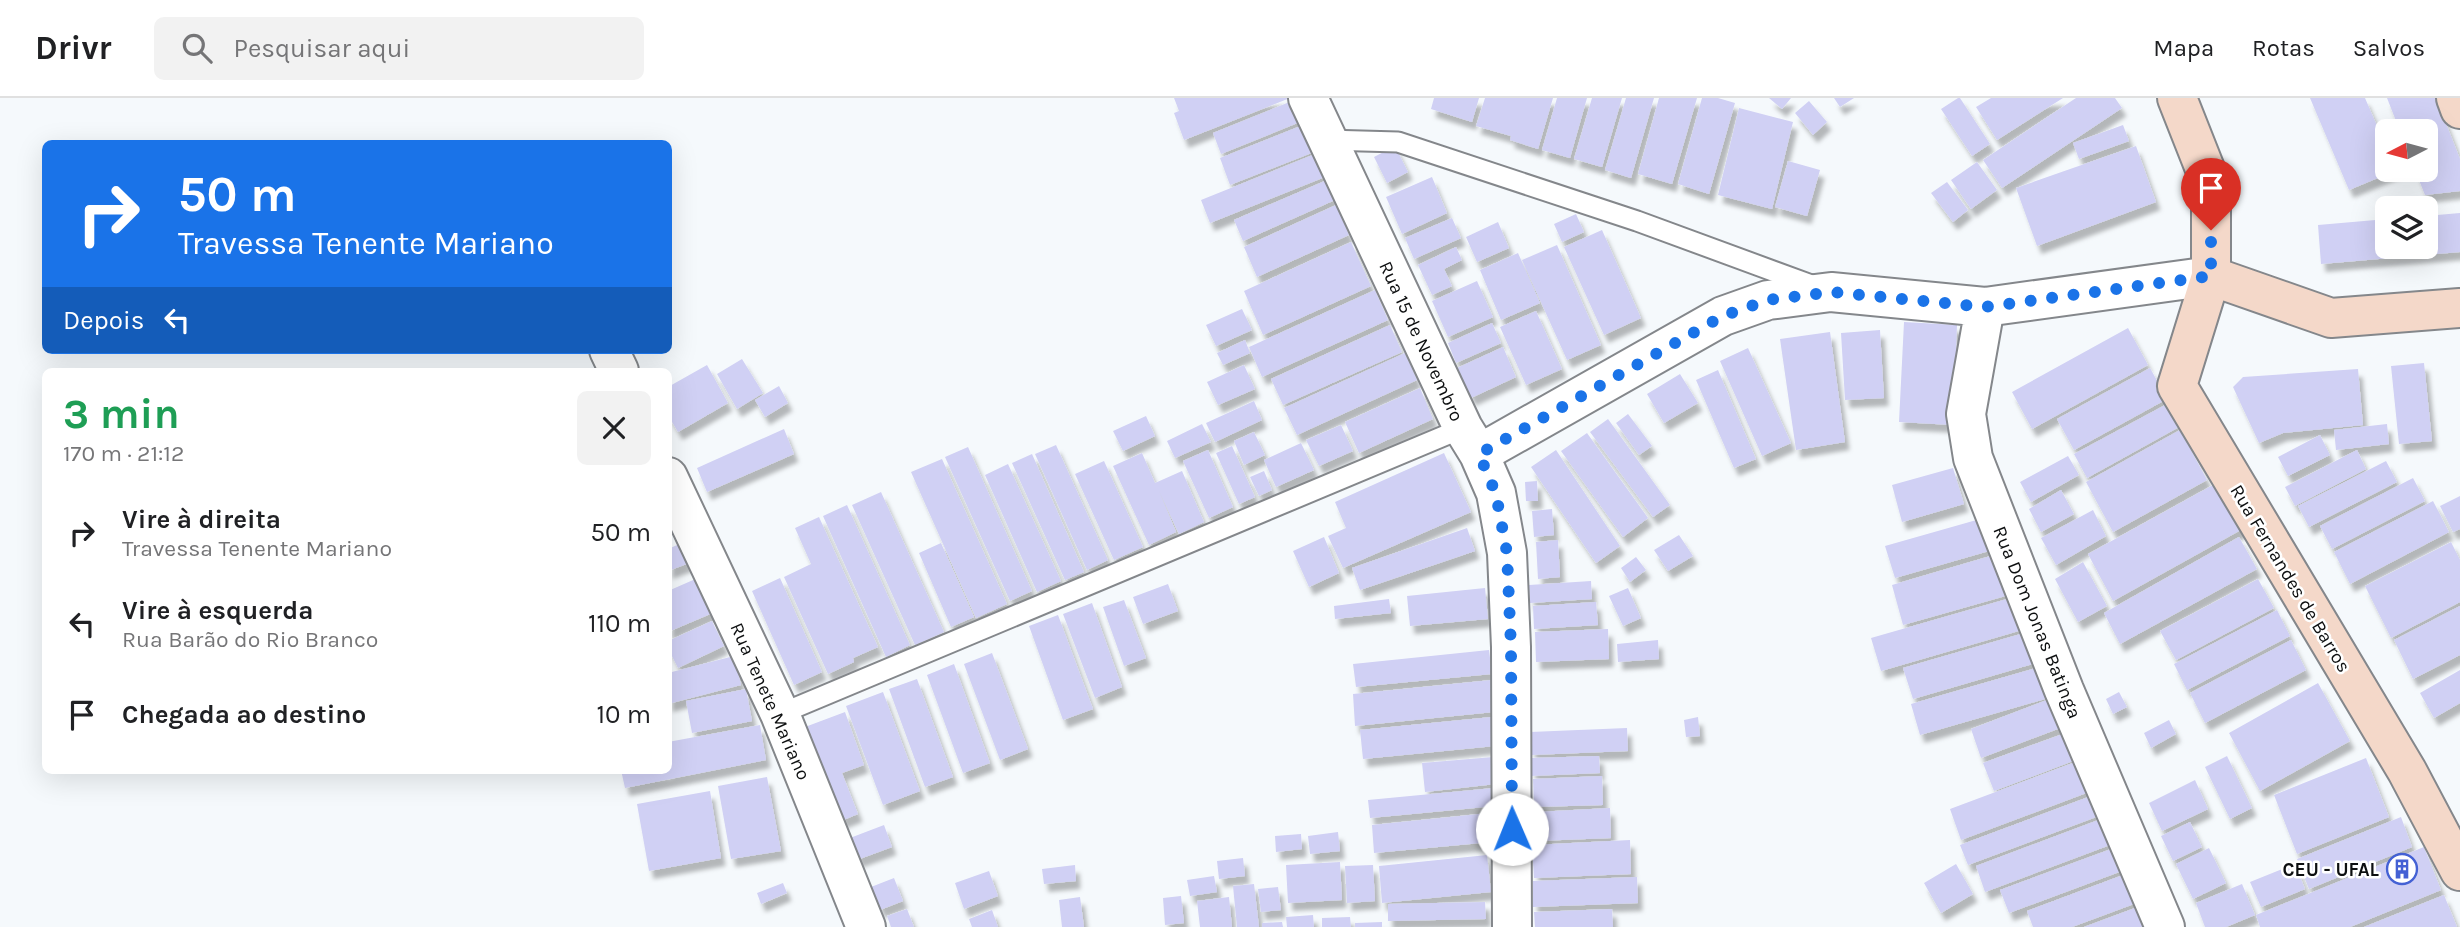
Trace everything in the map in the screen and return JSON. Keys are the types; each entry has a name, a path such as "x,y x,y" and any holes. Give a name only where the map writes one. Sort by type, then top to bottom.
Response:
{"main road":[{"name":"Rua Fernandes de Barros","path":"2177,98 2211,184 2211,276 2177,386 2407,771 2460,871"},
{"path":"2456,98 2460,109"},
{"path":"2211,276 2331,318 2460,308"}],"street":[{"name":"Rua 15 de Novembro","path":"1308,98 1496,494 1507,553 1511,647 1512,927"},
{"path":"1471,441 1723,316 1768,300 1831,292 1985,307 2211,276"},
{"name":"Rua Dom Jonas Batinga","path":"1985,307 1966,414 1973,458 2064,690 2165,927"},
{"name":"Rua Tenete Mariano","path":"672,486 779,714 866,927"}],"lane":[{"path":"1326,140 1398,142 1637,221 1831,292"},
{"path":"779,714 1471,441"}],"building":[{"path":"1174,98 1290,98 1184,140 1174,113 1179,111"},
{"path":"1434,98 1479,98 1472,122 1431,109"},
{"path":"1485,98 1553,98 1538,149 1510,140 1511,136 1476,126"},
{"path":"1557,98 1587,98 1570,158 1542,150"},
{"path":"1592,98 1622,98 1602,167 1574,159"},
{"path":"1626,98 1654,98 1631,178 1605,170"},
{"path":"1659,98 1697,98 1672,184 1638,174"},
{"path":"1702,98 1718,98 1735,103 1709,194 1678,184"},
{"path":"1769,98 1791,98 1782,109"},
{"path":"1834,98 1854,98 1840,107"},
{"path":"1958,98 1990,144 1972,156 1941,109"},
{"path":"1991,98 2063,98 1997,140 1976,107"},
{"path":"2076,98 2115,98 2122,108 2002,188 1983,160"},
{"path":"2310,98 2365,98 2375,121 2375,179 2349,190"},
{"path":"2387,98 2436,98 2460,159 2460,191 2425,195 2420,182 2438,182 2438,119 2395,119"},
{"path":"1292,101 1300,122 1221,154 1213,133"},
{"path":"1809,101 1827,122 1813,135 1795,113"},
{"path":"1739,108 1793,122 1772,209 1718,195"},
{"path":"1303,125 1314,152 1230,185 1220,158"},
{"path":"2123,125 2129,141 2079,159 2073,143"},
{"path":"1395,146 1408,172 1387,183 1374,157"},
{"path":"2136,146 2156,202 2037,246 2016,188"},
{"path":"1315,154 1325,177 1210,223 1201,200"},
{"path":"1788,161 1820,170 1807,216 1775,207"},
{"path":"1977,162 1997,190 1971,209 1951,180"},
{"path":"1432,177 1447,213 1402,234 1386,197"},
{"path":"1327,180 1335,200 1243,241 1234,220"},
{"path":"1947,182 1968,210 1953,222 1931,193"},
{"path":"1336,205 1349,235 1257,277 1244,247"},
{"path":"2460,213 2460,252 2438,254 2438,215"},
{"path":"1576,214 1584,232 1562,242 1554,224"},
{"path":"1452,218 1461,238 1414,259 1405,238"},
{"path":"2375,220 2375,259 2379,259 2321,264 2318,225"},
{"path":"1498,222 1509,248 1477,262 1466,237"},
{"path":"1602,230 1641,318 1604,335 1564,247"},
{"path":"1351,242 1371,286 1263,335 1244,291"},
{"path":"1557,245 1601,345 1567,360 1522,260"},
{"path":"1456,247 1462,260 1444,269 1452,286 1432,295 1418,265"},
{"path":"1518,253 1540,303 1501,320 1480,270"},
{"path":"1477,281 1493,317 1448,337 1432,301"},
{"path":"1375,290 1388,320 1262,377 1249,347"},
{"path":"1242,309 1252,330 1216,346 1206,325"},
{"path":"1536,311 1562,369 1526,385 1500,327"},
{"path":"1904,322 1957,325 1953,425 1899,422"},
{"path":"1492,323 1501,343 1456,363 1448,343"},
{"path":"1390,325 1402,352 1283,405 1271,379"},
{"path":"2128,328 2148,365 2032,429 2012,392"},
{"path":"1880,330 1884,398 1845,400 1841,333"},
{"path":"1830,332 1845,442 1796,450 1780,339"},
{"path":"1245,340 1250,353 1223,365 1217,353"},
{"path":"1503,347 1516,377 1471,398 1457,368"},
{"path":"1748,348 1791,443 1762,456 1720,361"},
{"path":"1405,353 1417,380 1297,435 1284,408"},
{"path":"742,359 763,393 737,409 717,374"},
{"path":"2424,363 2432,441 2399,444 2391,366"},
{"path":"707,365 728,403 678,432 672,422 672,385"},
{"path":"1244,365 1255,389 1218,405 1207,382"},
{"path":"2150,368 2167,399 2074,450 2057,419"},
{"path":"2358,369 2363,425 2283,433 2259,443 2233,387 2243,377"},
{"path":"1718,370 1756,459 1734,468 1696,380"},
{"path":"1680,374 1698,403 1664,423 1647,394"},
{"path":"779,386 788,403 765,417 755,400"},
{"path":"1420,388 1433,419 1359,453 1345,422"},
{"path":"1254,401 1262,420 1215,442 1206,423"},
{"path":"2167,404 2179,427 2087,478 2074,454"},
{"path":"1628,414 1652,446 1639,455 1616,423"},
{"path":"1146,416 1155,436 1123,451 1113,431"},
{"path":"1608,419 1670,505 1653,517 1590,432"},
{"path":"1202,424 1211,442 1175,458 1167,441"},
{"path":"2387,424 2389,444 2336,450 2334,430"},
{"path":"1341,425 1353,451 1319,466 1306,440"},
{"path":"784,429 794,454 707,492 697,468"},
{"path":"2180,430 2207,480 2113,532 2086,482"},
{"path":"1254,432 1265,455 1244,465 1234,441"},
{"path":"1587,433 1648,518 1623,537 1561,451"},
{"path":"2320,435 2330,455 2288,476 2278,457"},
{"path":"1301,443 1314,470 1276,487 1264,460"},
{"path":"1056,445 1108,560 1087,570 1035,454"},
{"path":"1232,446 1255,497 1239,504 1216,453"},
{"path":"968,447 1032,591 1010,601 945,457"},
{"path":"1208,450 1233,507 1209,518 1183,461"},
{"path":"1556,450 1620,546 1596,563 1531,467"},
{"path":"2357,450 2366,469 2295,506 2285,487"},
{"path":"1142,453 1155,483 1182,471 1204,522 1179,534 1159,491 1176,532 1149,545 1113,466"},
{"path":"1444,453 1471,512 1343,568 1328,536 1346,528 1335,502"},
{"path":"1032,454 1084,572 1065,580 1012,463"},
{"path":"2068,456 2079,475 2031,502 2020,482"},
{"path":"942,459 1007,604 976,618 911,472"},
{"path":"1104,461 1143,547 1114,560 1075,474"},
{"path":"2386,461 2397,482 2309,527 2298,506"},
{"path":"1008,464 1061,581 1037,592 985,475"},
{"path":"1953,468 1964,504 1902,522 1892,485"},
{"path":"1264,471 1272,490 1259,496 1250,477"},
{"path":"2413,478 2425,501 2332,549 2320,526"},
{"path":"2222,480 2248,526 2113,601 2088,554"},
{"path":"1537,481 1538,501 1526,501 1525,482"},
{"path":"2061,490 2074,514 2041,532 2029,509"},
{"path":"881,492 944,632 915,645 852,505"},
{"path":"2460,496 2460,529 2453,532 2440,506"},
{"path":"2433,501 2449,532 2350,584 2334,552"},
{"path":"847,505 910,645 886,657 823,516"},
{"path":"1552,509 1554,535 1534,537 1532,511"},
{"path":"2093,510 2106,536 2056,565 2041,538"},
{"path":"819,517 878,647 853,658 854,662 828,674 784,577 811,564 795,528"},
{"path":"1980,519 1989,551 1895,578 1885,546"},
{"path":"1467,528 1475,551 1360,590 1352,568"},
{"path":"1679,535 1693,556 1668,571 1654,550"},
{"path":"1324,537 1339,573 1309,587 1293,551"},
{"path":"2239,537 2257,569 2120,644 2104,613"},
{"path":"1558,540 1560,577 1538,579 1536,542"},
{"path":"684,542 692,562 672,570 672,547"},
{"path":"2451,542 2460,560 2460,602 2391,638 2365,586"},
{"path":"941,543 974,617 951,627 919,553"},
{"path":"2004,552 2016,593 1903,625 1892,585"},
{"path":"1636,557 1646,570 1630,582 1621,568"},
{"path":"2083,562 2107,606 2078,622 2055,579"},
{"path":"700,577 715,612 672,630 672,589"},
{"path":"780,578 822,672 794,685 752,591"},
{"path":"2258,579 2274,608 2176,660 2160,631"},
{"path":"1591,581 1592,599 1530,603 1529,585"},
{"path":"1168,584 1178,611 1143,624 1133,597"},
{"path":"1485,588 1488,619 1410,626 1407,596"},
{"path":"1628,588 1641,618 1623,626 1609,596"},
{"path":"2021,595 2029,628 1881,671 1871,638"},
{"path":"1389,599 1391,613 1335,619 1334,606"},
{"path":"1124,600 1146,658 1124,666 1103,607"},
{"path":"1596,602 1598,625 1534,629 1533,606"},
{"path":"1092,603 1122,687 1095,698 1063,614"},
{"path":"2460,606 2460,655 2413,679 2394,640"},
{"path":"2277,610 2290,636 2187,690 2174,664"},
{"path":"1058,615 1093,709 1063,720 1029,626"},
{"path":"712,621 724,646 678,668 672,656 672,639"},
{"path":"1608,629 1609,659 1536,662 1535,632"},
{"path":"2031,631 2040,662 1913,699 1903,668"},
{"path":"1658,640 1659,659 1618,662 1617,644"},
{"path":"2291,640 2306,670 2205,723 2190,693"},
{"path":"1489,650 1492,674 1356,687 1353,664"},
{"path":"992,653 1028,749 1000,760 964,664"},
{"path":"734,656 741,685 672,703 672,672"},
{"path":"954,664 990,763 963,773 927,675"},
{"path":"2043,666 2052,697 1920,735 1911,704"},
{"path":"2460,670 2460,703 2434,718 2420,693"},
{"path":"917,679 953,777 925,787 889,689"},
{"path":"1492,680 1494,712 1355,726 1353,694"},
{"path":"2318,683 2350,741 2260,791 2229,733"},
{"path":"746,689 752,721 692,733 686,701"},
{"path":"883,692 920,791 883,805 846,706"},
{"path":"2119,692 2127,707 2113,714 2106,699"},
{"path":"2060,695 2071,724 1981,758 1971,729"},
{"path":"845,712 864,765 842,773 858,814 841,821 805,727"},
{"path":"1492,717 1495,746 1363,759 1360,730"},
{"path":"1698,717 1700,736 1686,737 1684,720"},
{"path":"2169,720 2176,734 2151,748 2144,733"},
{"path":"760,725 766,760 625,788 622,774 672,774 672,741"},
{"path":"1627,728 1628,751 1531,755 1530,732"},
{"path":"2071,731 2081,758 1994,791 1983,763"},
{"path":"1599,756 1600,773 1531,776 1531,758"},
{"path":"2227,756 2252,808 2230,819 2205,767"},
{"path":"1493,757 1496,784 1425,792 1422,763"},
{"path":"2086,758 2097,789 1961,840 1950,809"},
{"path":"2366,758 2389,817 2297,854 2274,795"},
{"path":"1602,776 1603,805 1534,807 1533,779"},
{"path":"767,777 781,851 731,859 718,786"},
{"path":"2195,780 2208,809 2162,831 2149,803"},
{"path":"1494,788 1496,806 1370,818 1368,800"},
{"path":"710,791 721,858 649,871 637,804"},
{"path":"2099,793 2107,813 1968,865 1960,845"},
{"path":"1610,808 1611,838 1537,841 1536,812"},
{"path":"1489,813 1492,842 1374,853 1372,825"},
{"path":"2109,816 2118,842 1985,892 1976,866"},
{"path":"2401,817 2412,847 2309,889 2297,859"},
{"path":"2190,822 2202,847 2173,861 2161,836"},
{"path":"884,825 892,847 857,860 850,838"},
{"path":"1338,832 1340,851 1310,854 1308,836"},
{"path":"1301,834 1302,849 1276,852 1275,836"},
{"path":"1630,840 1631,874 1534,878 1532,845"},
{"path":"2122,845 2130,868 2009,913 2000,890"},
{"name":"CEU - UFAL","path":"2424,847 2441,890 2350,927 2260,927 2256,915"},
{"path":"2209,848 2226,883 2193,899 2176,864"},
{"path":"1487,855 1491,892 1382,903 1379,866"},
{"path":"1243,858 1245,876 1219,879 1217,861"},
{"path":"1340,862 1342,900 1288,903 1286,865"},
{"path":"1956,864 1973,894 1941,913 1924,883"},
{"path":"2295,864 2305,889 2261,907 2250,882"},
{"path":"1075,865 1076,881 1044,884 1042,869"},
{"path":"1373,865 1375,901 1347,903 1345,866"},
{"path":"989,871 998,896 964,909 955,883"},
{"path":"2131,872 2142,901 2072,927 2033,927 2027,911"},
{"path":"1214,876 1217,892 1190,896 1187,880"},
{"path":"1637,877 1638,903 1533,907 1533,881"},
{"path":"894,878 903,901 880,910 871,887"},
{"path":"783,883 787,893 761,904 757,893"},
{"path":"1254,884 1259,927 1237,927 1233,886"},
{"path":"2242,884 2255,915 2226,927 2205,927 2196,903"},
{"path":"1278,887 1281,910 1261,912 1258,889"},
{"path":"2444,895 2457,927 2364,927"},
{"path":"1181,896 1184,923 1165,925 1163,898"},
{"path":"1080,897 1084,927 1062,927 1059,900"},
{"path":"1229,897 1232,927 1200,927 1197,901"},
{"path":"1485,902 1486,919 1388,921 1388,904"},
{"path":"2143,905 2151,927 2084,927"},
{"path":"907,909 914,927 891,927 887,916"},
{"path":"1612,909 1613,927 1535,927 1534,912"},
{"path":"992,910 998,927 972,927 969,919"},
{"path":"1313,915 1314,927 1287,927 1286,917"},
{"path":"1350,917 1351,927 1322,927 1322,918"},
{"path":"1282,922 1283,927 1262,927 1262,923"},
{"path":"1382,922 1382,927 1355,927 1355,923"}],"place":[{"name":"CEU - UFAL","path":"2402,869"}],"route":[{"path":"1512,829 1511,647 1507,553 1496,494 1479,454 1723,316 1768,300 1831,292 1985,307 2211,276 2211,230"}]}
